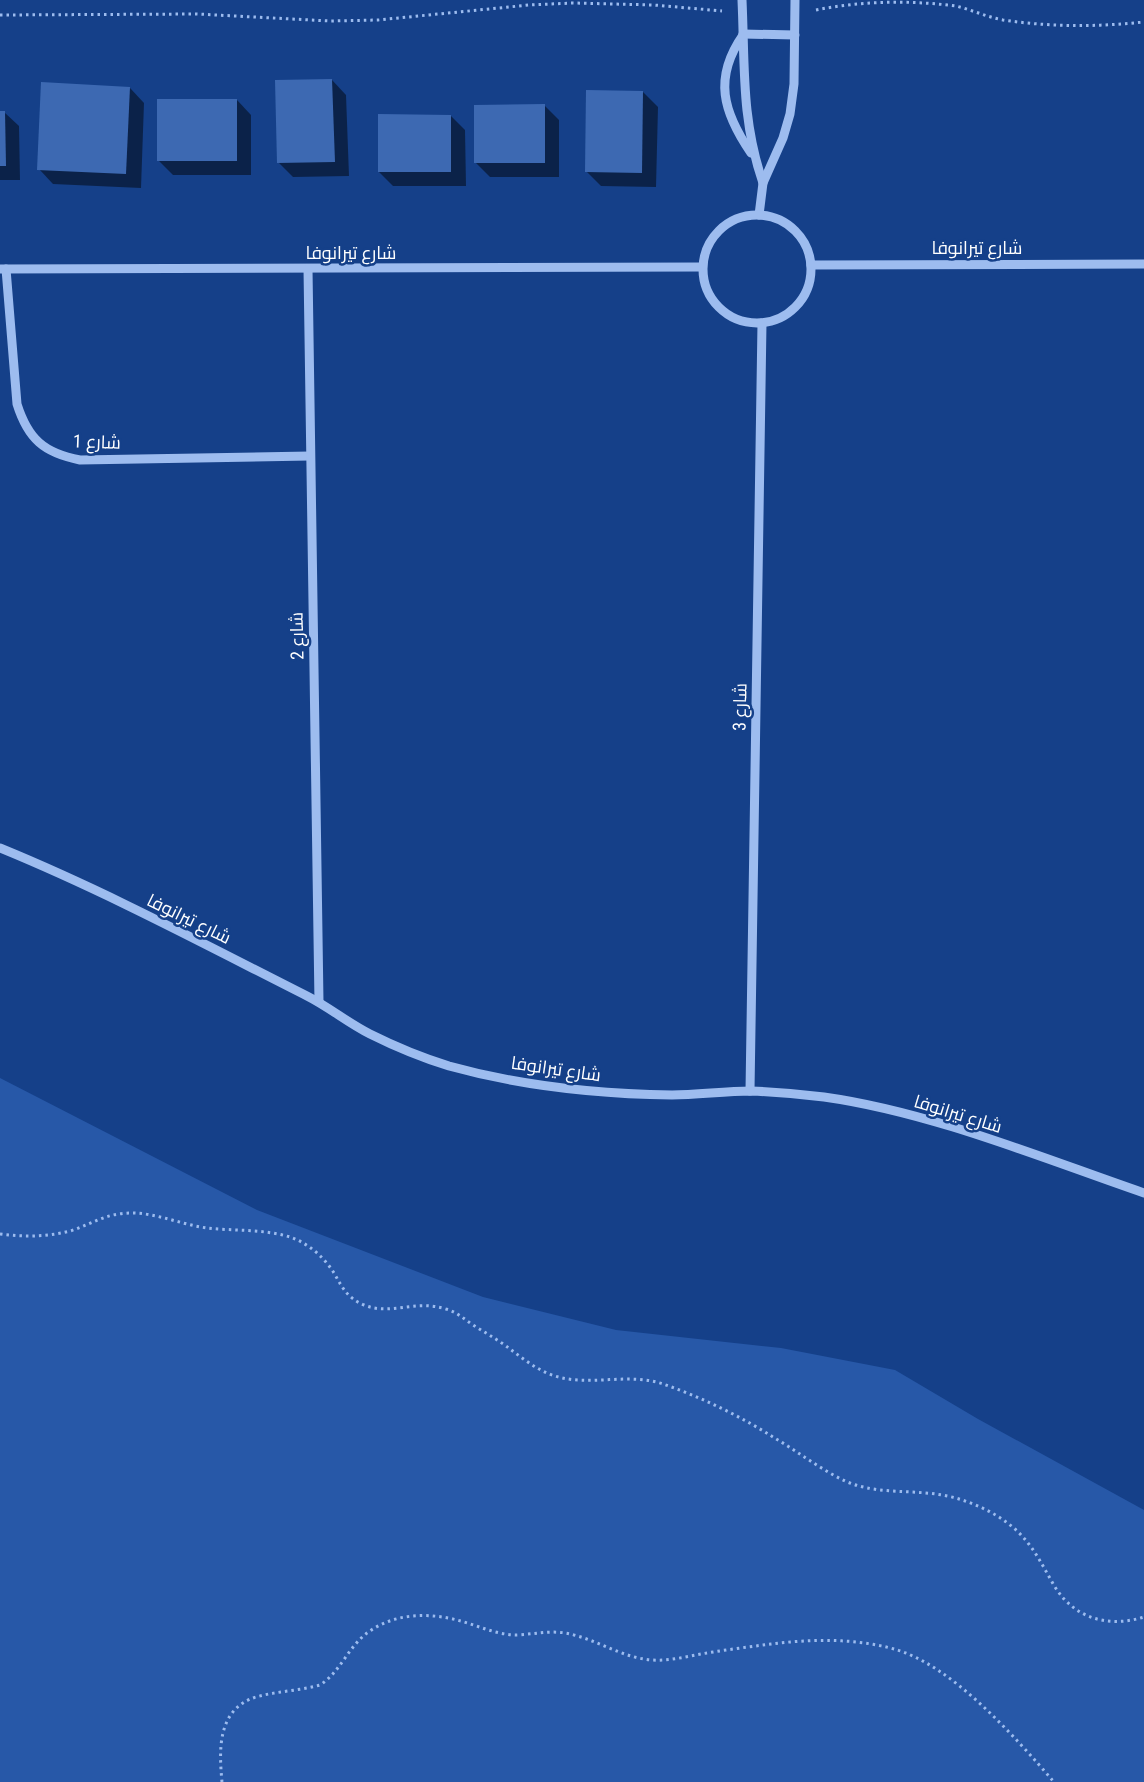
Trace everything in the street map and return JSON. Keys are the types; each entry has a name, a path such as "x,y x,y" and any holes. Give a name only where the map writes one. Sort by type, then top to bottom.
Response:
{"street":[{"path":"742,0 746,115 756,161 763,182"},
{"path":"758,215 763,182 783,138 790,114 794,84 795,0"},
{"path":"743,34 795,35"},
{"path":"743,34 731,52 724,89 728,112 736,131 756,161"},
{"path":"758,215 778,219 794,230 806,246 811,265 808,286 798,304 782,317 762,323 739,320 720,308 706,290 702,268 706,251 713,236 726,224 742,217 758,215"},
{"name":"شارع تيرانوفا","path":"811,265 1144,264"},
{"name":"شارع تيرانوفا","path":"3,269 702,268"},
{"name":"شارع 1","path":"3,269 17,404 23,421 32,437 46,449 62,456 80,460 310,456"},
{"name":"شارع 2","path":"308,269 319,1002"},
{"name":"شارع 3","path":"750,1091 762,323"},
{"name":"شارع تيرانوفا","path":"0,848 40,864 202,942 319,1002 369,1034 447,1065 522,1082 597,1092 674,1095 750,1091 824,1097 899,1113 1074,1167 1144,1194"}],"path":[{"path":"795,14 854,4 914,0 956,6 1001,20 1040,24 1080,26 1144,22"},
{"path":"0,15 197,14 281,20 359,20 573,3 654,5 743,13"},
{"path":"0,1234 44,1236 71,1231 116,1214 137,1212 182,1224 264,1232 290,1237 306,1244 321,1257 333,1272 342,1289 363,1305 388,1310 408,1305 427,1305 447,1309 485,1331 539,1370 555,1376 572,1380 614,1378 661,1383 716,1407 769,1434 845,1481 872,1490 930,1493 957,1498 984,1508 1008,1522 1027,1541 1067,1603 1083,1615 1103,1622 1123,1623 1144,1617"},
{"path":"222,1782 220,1743 223,1728 230,1715 241,1704 254,1698 320,1685 329,1680 358,1641 374,1628 394,1620 416,1616 438,1616 511,1634 554,1631 572,1634 628,1656 653,1660 674,1659 773,1644 809,1641 844,1640 895,1649 919,1660 941,1674 976,1701 1009,1732 1054,1782"}],"shaded area":[{"path":"0,1078 257,1210 483,1297 616,1330 781,1348 895,1370 978,1419 1144,1510 1144,1782 0,1782"}],"building":[{"path":"332,79 335,162 277,163 275,80"},
{"path":"41,82 130,87 126,174 37,170"},
{"path":"586,90 643,91 642,173 585,172"},
{"path":"157,99 237,99 237,161 157,161"},
{"path":"545,104 545,163 474,163 474,105"},
{"path":"0,111 5,111 6,166 0,166"},
{"path":"378,114 451,115 451,172 378,172"}]}
